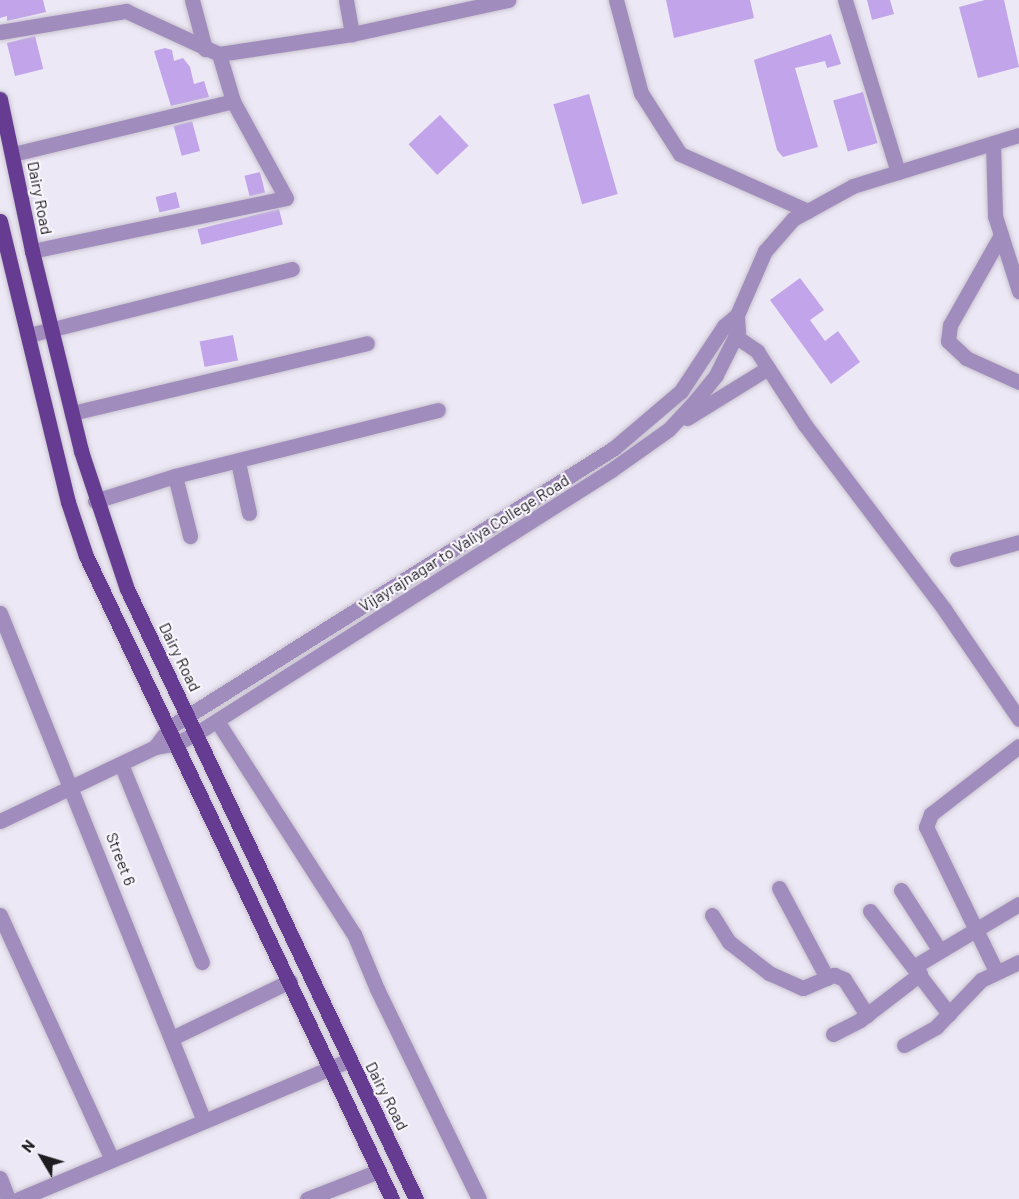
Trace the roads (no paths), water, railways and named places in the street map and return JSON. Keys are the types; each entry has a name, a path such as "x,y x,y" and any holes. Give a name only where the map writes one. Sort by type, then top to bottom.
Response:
{"main road":[{"name":"Dairy Road","path":"0,99 32,251 53,327 72,413 95,501 126,589 189,716 416,1199"},
{"path":"0,221 68,502 86,556 105,602 170,727 392,1199"}],"street":[{"path":"32,251 286,198 233,101 192,0"},
{"path":"346,0 352,34"},
{"path":"0,32 126,11 212,52 352,34 508,0"},
{"path":"616,0 641,93 680,154 808,211"},
{"path":"844,0 898,172"},
{"path":"13,154 233,101"},
{"name":"Vijayrajnagar to Valiya College Road","path":"0,821 155,747 177,743 218,721 610,471 669,429 716,375 735,336 737,315 765,251 793,219 852,186 1019,135"},
{"path":"993,143 993,203 1019,291"},
{"path":"1001,235 950,325 948,341 966,358 1019,382"},
{"path":"29,335 53,327 292,269"},
{"name":"Vijayrajnagar to Valiya College Road","path":"155,747 170,727 614,448 681,391 724,326 737,315"},
{"path":"735,336 757,351 805,425 944,609 1019,719"},
{"path":"72,413 367,343"},
{"path":"669,429 768,368"},
{"path":"95,501 175,476 438,410"},
{"path":"237,462 249,513"},
{"path":"175,476 190,536"},
{"path":"957,558 1019,542"},
{"name":"Street 6","path":"0,613 73,788 204,1121"},
{"path":"218,721 354,934 377,989 479,1199"},
{"path":"996,971 978,929 928,837 927,819 1019,746"},
{"path":"121,764 202,962"},
{"path":"779,888 827,978"},
{"path":"901,890 940,951"},
{"path":"833,1034 867,1015 940,951 1019,904"},
{"path":"870,911 883,932 917,970 949,1014"},
{"path":"0,915 112,1160"},
{"path":"712,915 729,942 769,973 802,988 834,975 844,979 867,1015"},
{"path":"904,1045 936,1027 974,986 996,971 1019,962"},
{"path":"172,1038 290,981"},
{"path":"19,1199 349,1060"},
{"path":"307,1199 379,1171"},
{"path":"0,1178 8,1199"}]}
